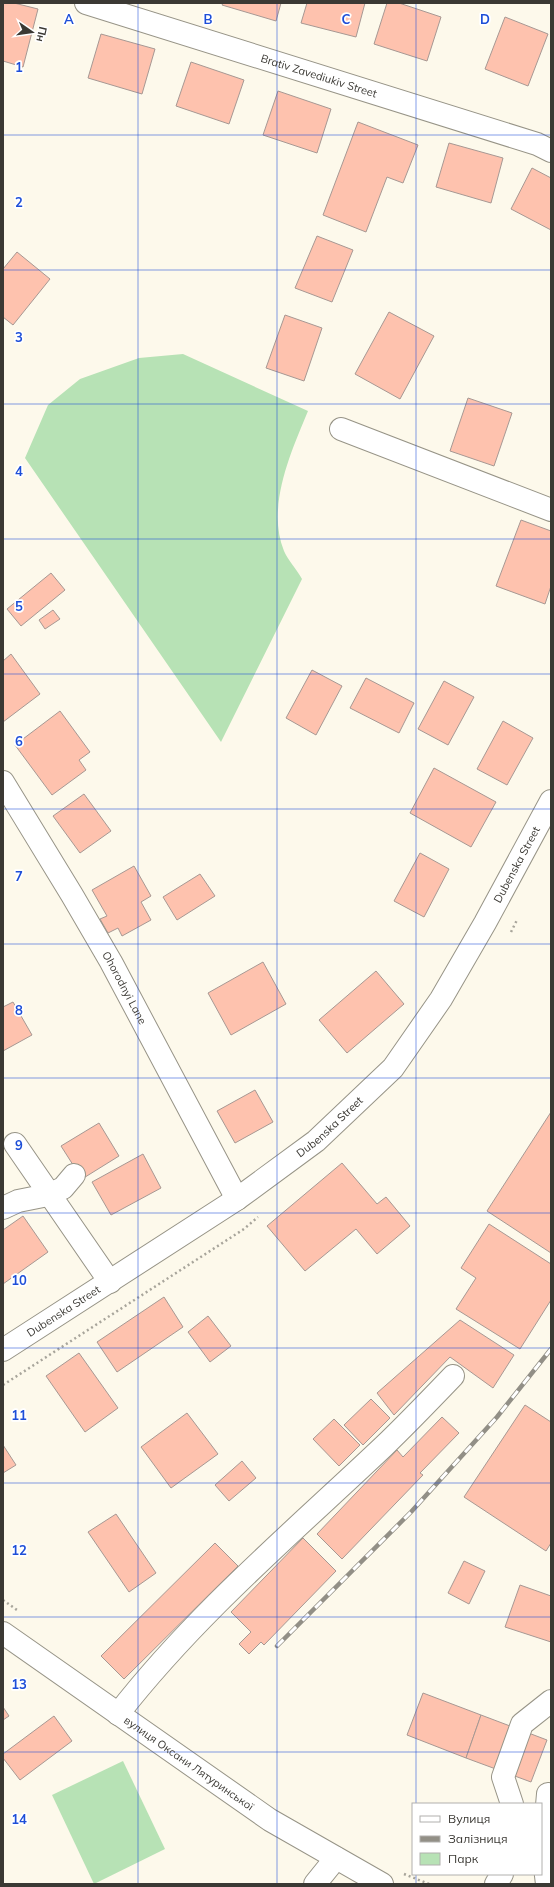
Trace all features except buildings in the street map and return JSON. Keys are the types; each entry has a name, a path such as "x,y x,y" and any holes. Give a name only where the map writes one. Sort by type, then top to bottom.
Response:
{"main road":[{"name":"Brativ Zavediukiv Street","path":"86,3 537,144 551,151"},
{"path":"341,429 551,510"},
{"name":"Ohorodnyi Lane","path":"3,782 111,962 237,1199"},
{"name":"Dubenska Street","path":"3,1350 237,1199 316,1141 393,1068 441,999 485,923 551,801"},
{"path":"15,1144 110,1282"},
{"path":"3,1208 18,1201 48,1194 63,1188 74,1175"},
{"path":"118,1714 137,1689 233,1586 384,1446 453,1376"},
{"name":"вулиця Оксани Лятуринської","path":"3,1632 270,1820 382,1884"},
{"path":"512,1803 503,1777 522,1724 551,1701"},
{"path":"547,1797 543,1851 547,1884"},
{"path":"316,1884 336,1858"},
{"path":"496,1884 501,1875"}],"green space":[{"path":"183,354 308,411 288,462 279,498 278,516 279,534 284,551 302,579 221,742 25,458 48,405 80,379 139,358"},
{"path":"123,1761 165,1849 94,1884 52,1795"}],"railway":[{"path":"277,1646 411,1512 497,1417 551,1349"}]}
